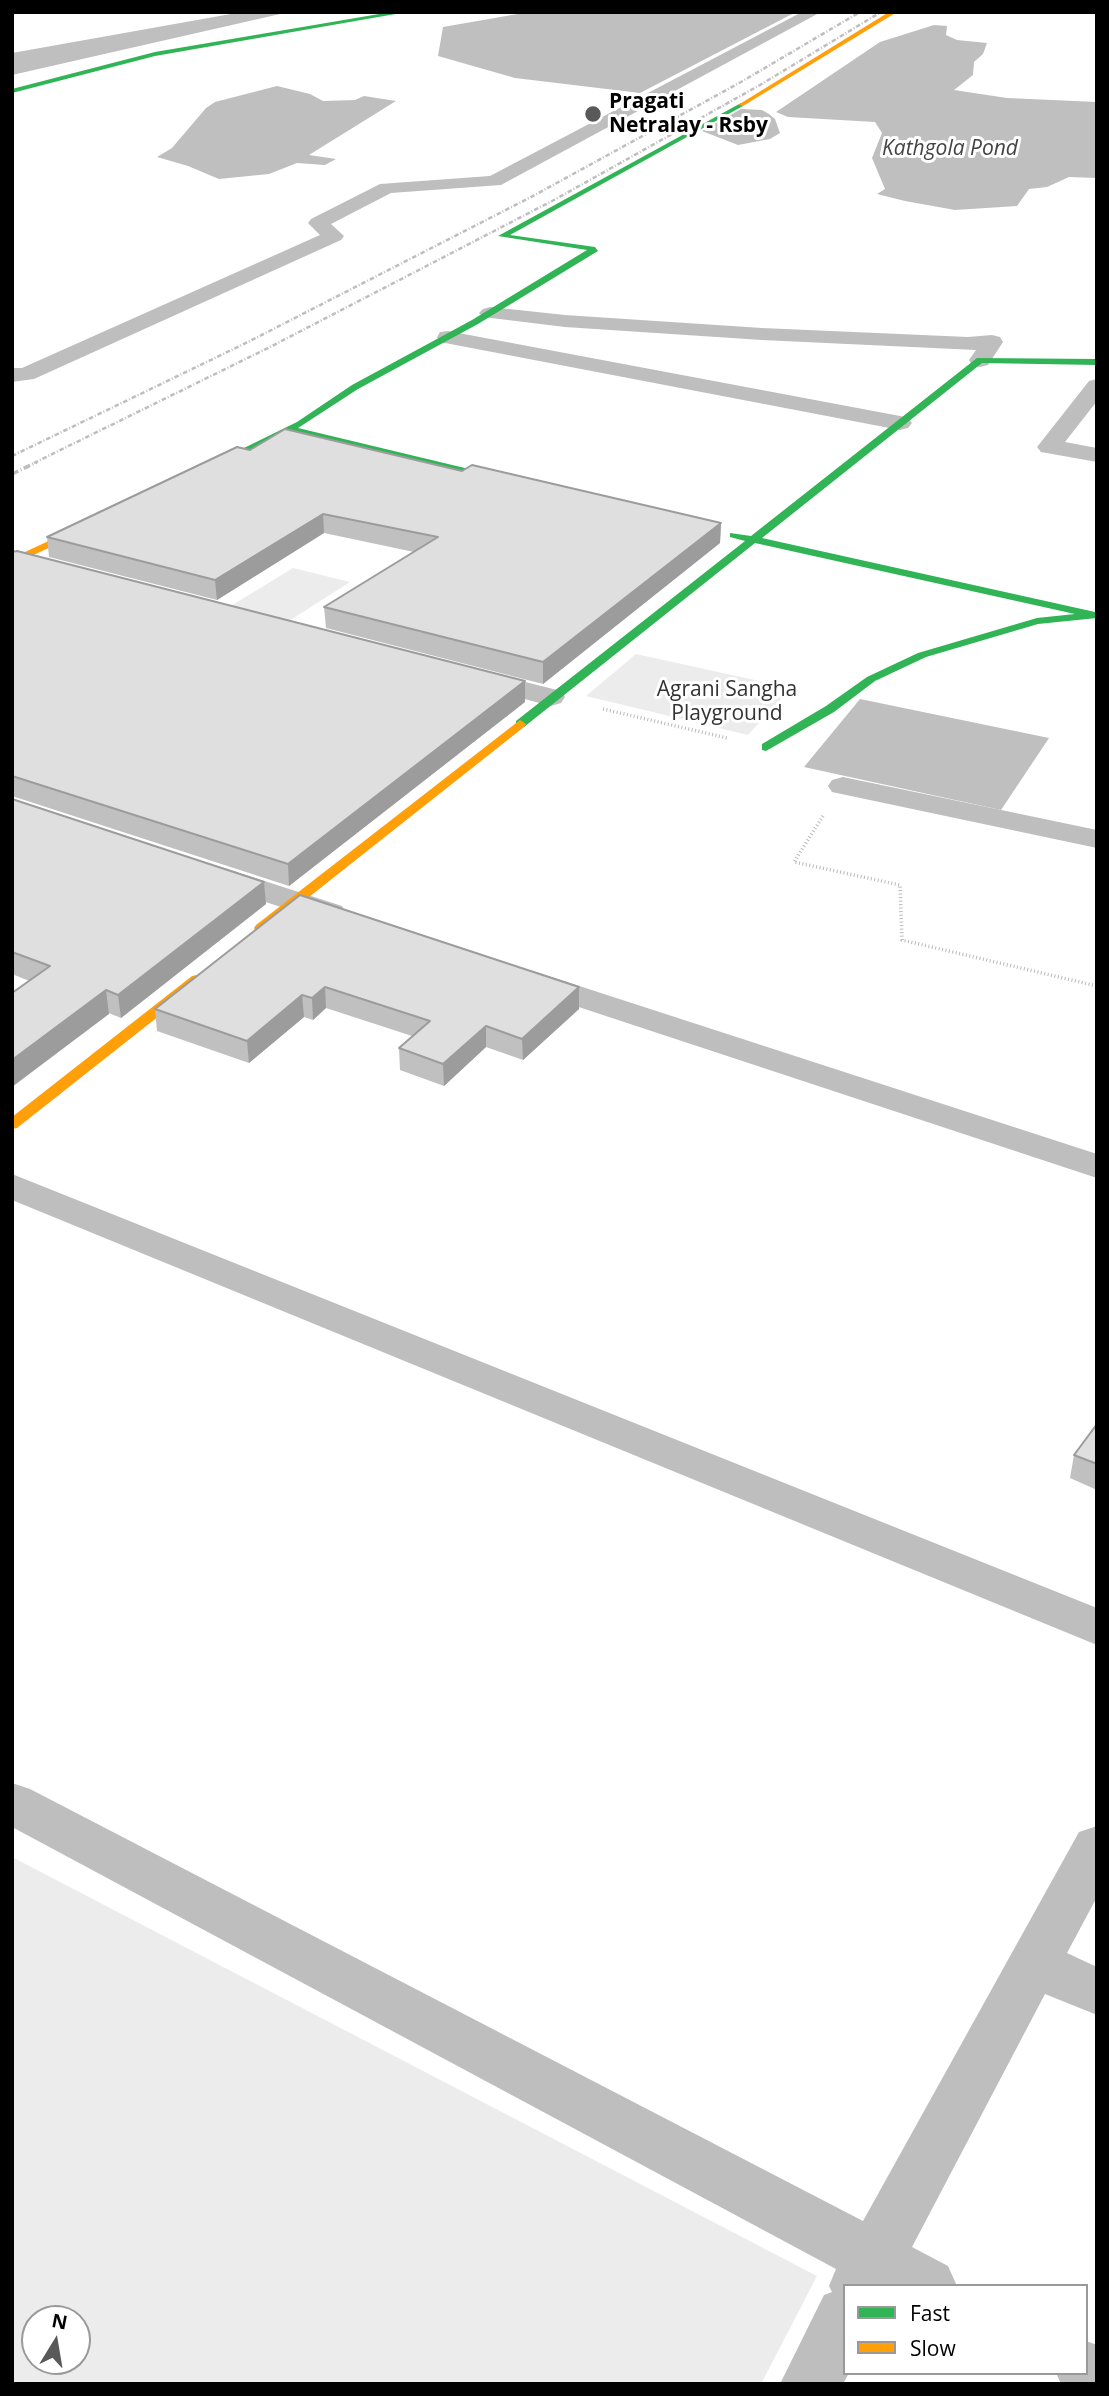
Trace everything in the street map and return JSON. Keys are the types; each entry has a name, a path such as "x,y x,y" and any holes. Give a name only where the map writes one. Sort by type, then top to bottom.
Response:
{"street":[{"path":"12,91 155,54 404,12"},
{"path":"12,374 26,374 334,236 318,223 387,188 494,181 814,12"},
{"path":"191,477 289,429 355,387 490,313 595,249 502,236 776,86 894,12"},
{"path":"251,936 980,360 992,342 968,344 762,334 565,321 490,313"},
{"path":"448,337 900,423"},
{"path":"980,360 1097,362"},
{"path":"1097,386 1049,447 1097,455"},
{"path":"289,429 534,487"},
{"path":"15,561 117,512"},
{"path":"724,532 1096,615"},
{"path":"15,561 58,570"},
{"path":"766,747 830,709 871,679 922,655 1037,621 1096,615"},
{"path":"444,670 551,697"},
{"path":"843,786 1097,839"},
{"path":"192,867 360,923"},
{"path":"12,1125 208,970"},
{"path":"505,971 1097,1167"},
{"path":"12,1186 1097,1627"},
{"path":"12,1802 866,2272 918,2284"},
{"path":"866,2272 1097,1847"},
{"path":"1033,1963 1097,1992"},
{"path":"811,2384 843,2320"}],"path":[{"path":"551,697 766,747"},
{"path":"843,786 794,862 900,885 902,940 1097,986"}],"green space":[{"path":"293,568 350,582 278,628 221,612"},
{"name":"Agrani Sangha Playground","path":"636,654 791,688 748,735 586,696"},
{"path":"12,1857 817,2276 761,2384 12,2384"}],"water":[{"path":"242,12 289,12 12,75 12,53"},
{"path":"529,12 796,12 640,93 515,78 438,56 443,27"},
{"name":"Kathgola Pond","path":"934,25 947,26 946,35 957,40 987,43 983,54 974,62 973,75 954,90 1007,98 1097,102 1097,178 1069,177 1047,187 1029,189 1017,206 955,210 905,201 877,194 885,189 872,158 882,133 875,122 788,117 776,112 880,42"},
{"path":"277,86 310,94 323,101 355,100 364,96 396,101 309,155 336,159 325,165 297,163 269,174 219,179 157,157 172,148 206,108 215,102"},
{"path":"741,109 762,110 769,114 775,119 780,133 770,139 738,145 702,131"},
{"path":"860,699 1049,738 1001,810 804,767"}],"building":[{"path":"285,429 462,471 472,465 721,523 543,662 324,607 438,537 323,514 215,580 47,537 237,447 250,450"},
{"path":"17,551 525,681 288,864 12,776 12,552"},
{"path":"12,799 264,882 118,995 106,990 12,1060 12,993 50,966 12,952"},
{"path":"300,895 579,987 522,1039 486,1026 443,1064 399,1048 430,1021 325,987 312,998 302,995 247,1041 155,1009"},
{"path":"1097,1424 1097,1464 1074,1455"}],"railway":[{"path":"12,456 248,342 533,196 741,82 860,12"},
{"path":"34,463 270,347 554,200 760,85 881,12"},
{"path":"12,474 37,462"}],"traffic: fast":[{"path":"12,91 155,54 404,12"},
{"path":"200,472 300,424 355,387 475,322 595,249 502,236 741,105"},
{"path":"520,724 980,360 1097,362"},
{"path":"289,429 515,483"},
{"path":"734,535 1095,615 1037,621 922,655 871,679 830,709 766,747"}],"traffic: slow":[{"path":"741,105 894,12"},
{"path":"12,562 96,522"},
{"path":"261,928 520,724"},
{"path":"12,1125 197,979"}],"place":[{"name":"Pragati Netralay - Rsby","path":"593,114"}]}
